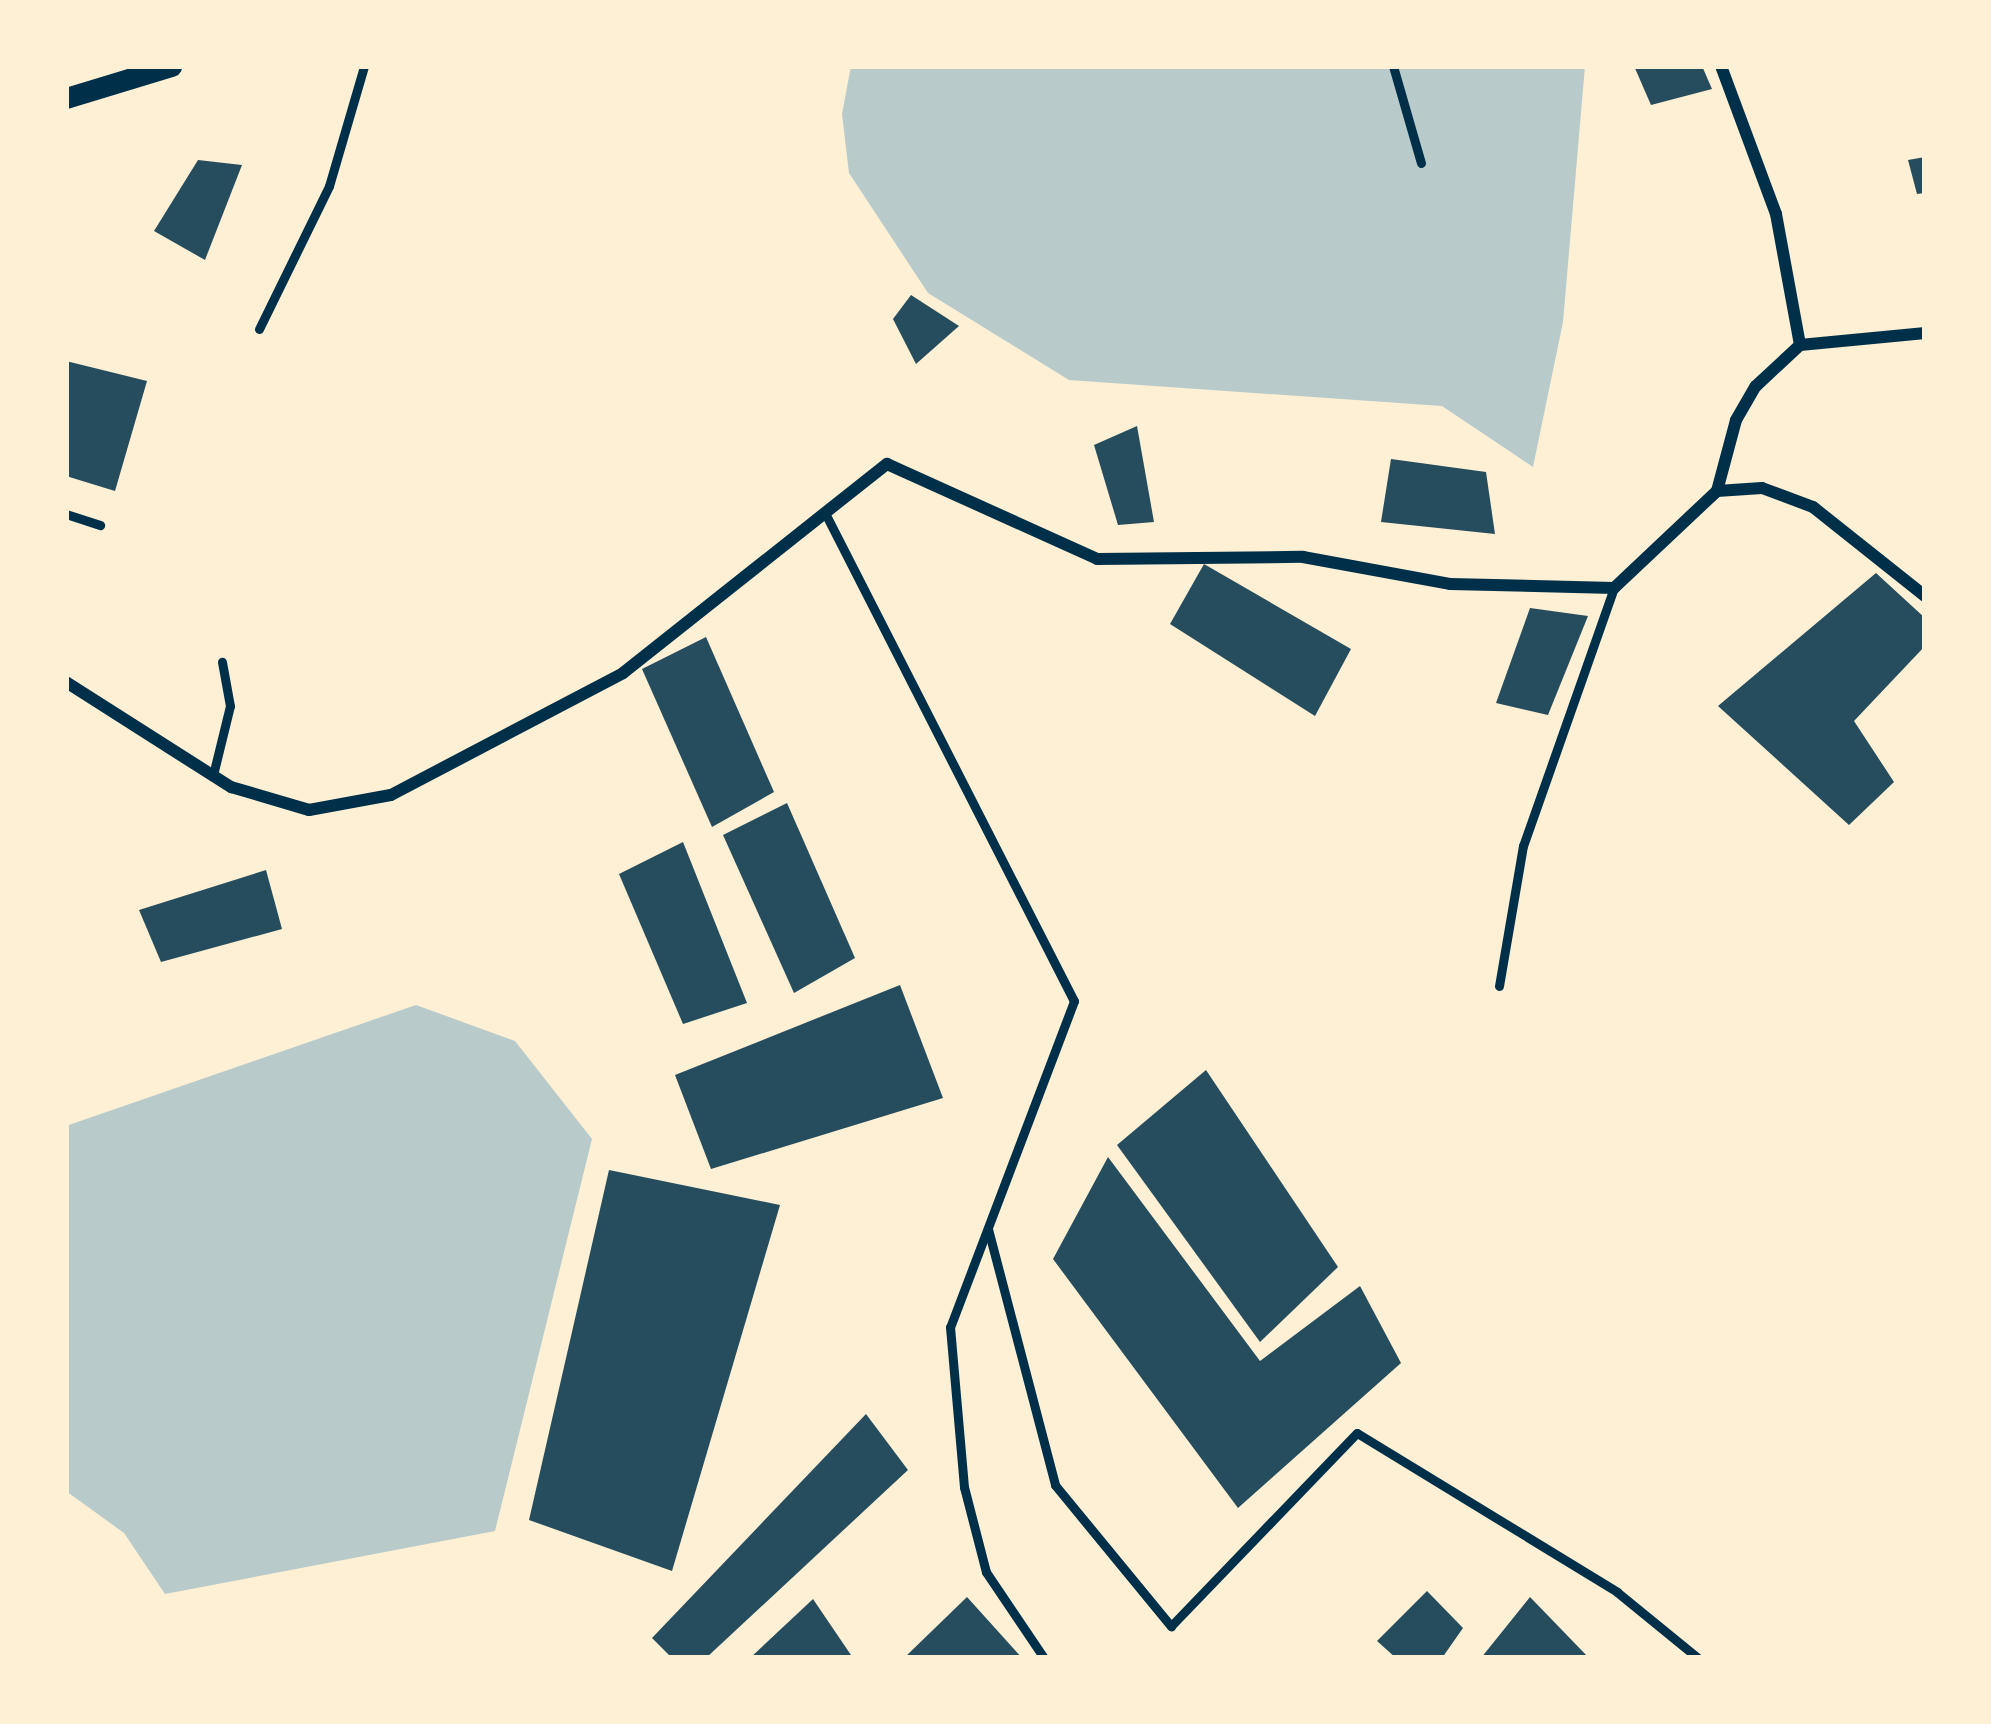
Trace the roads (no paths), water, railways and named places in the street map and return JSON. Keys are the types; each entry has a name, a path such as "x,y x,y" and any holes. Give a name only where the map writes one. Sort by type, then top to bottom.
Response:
{"street":[{"path":"66,98 171,66"},
{"path":"1721,66 1776,214 1800,345"},
{"path":"66,682 213,775 309,810 391,795 623,673 887,464 1097,559 1304,557 1450,584 1614,588 1717,491 1736,420 1756,386 1800,345 1925,333"},
{"path":"1717,491 1762,488 1813,507 1925,596"}],"lane":[{"path":"259,329 328,185 364,66"},
{"path":"1393,66 1421,163"},
{"path":"825,513 1074,1001 950,1327 964,1487 986,1572 1044,1658"},
{"path":"66,514 100,525"},
{"path":"1499,986 1523,846 1614,588"},
{"path":"213,775 230,706 222,662"},
{"path":"988,1229 1055,1485 1172,1626 1358,1433 1617,1592 1698,1658"}]}
